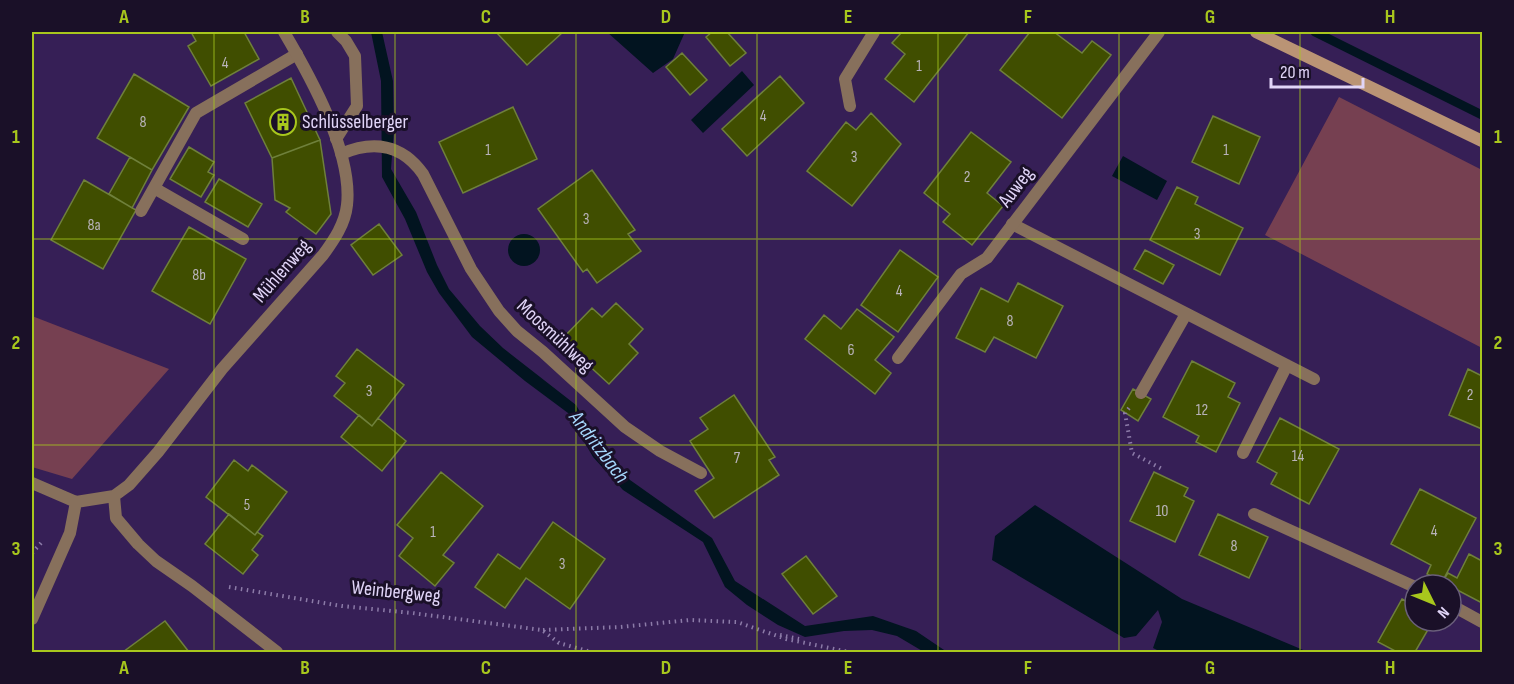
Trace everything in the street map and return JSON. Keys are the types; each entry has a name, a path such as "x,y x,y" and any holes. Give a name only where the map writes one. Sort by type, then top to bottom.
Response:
{"main road":[{"path":"1256,32 1482,141"}],"street":[{"name":"Mühlenweg","path":"114,496 129,485 158,452 222,369 316,263 336,237 347,205 341,154 327,115 284,32"},
{"path":"336,139 357,106 355,56 337,32"},
{"path":"850,106 845,79 874,32"},
{"name":"Auweg","path":"898,358 961,274 987,258 1159,32"},
{"path":"141,211 196,113 297,54"},
{"name":"Moosmühlweg","path":"341,154 357,147 375,146 400,151 414,160 471,269 499,311 517,331 625,427 660,451 701,473"},
{"path":"154,189 243,239"},
{"path":"1012,224 1314,379"},
{"path":"1141,393 1186,314"},
{"path":"1243,453 1287,365"},
{"path":"32,483 76,502 114,496 116,518 138,544 156,561 277,652"},
{"path":"32,619 70,533 76,502"},
{"path":"1254,514 1403,582"},
{"path":"1463,612 1482,622"}],"path":[{"path":"1141,393 1125,413 1132,453 1164,470"},
{"name":"Weinbergweg","path":"192,586 203,583 342,606 542,630 559,643 591,652"},
{"path":"542,630 620,627 647,622 690,620 737,622 786,639 851,652"}],"shaded area":[{"path":"1339,97 1482,170 1482,348 1265,235"},
{"path":"32,316 169,369 72,479 32,467"}],"water":[{"name":"Andritzbach","path":"371,32 382,32 393,81 394,130 391,169 416,212 449,289 480,326 503,348 576,405 604,452 630,480 712,538 735,581 805,626 873,616 916,631 947,652 924,652 897,636 872,630 844,631 805,637 778,625 747,605 725,587 703,542 623,490 593,457 568,413 472,337 439,293 427,272 405,219 382,177 381,81"},
{"path":"607,32 685,32 673,59 653,73"},
{"path":"742,71 754,85 703,133 691,120"},
{"path":"1123,156 1167,181 1157,200 1112,176"},
{"path":"524,234 535,239 540,250 535,261 524,266 513,261 508,250 513,239"},
{"path":"1035,505 1182,599 1308,652 1161,652 1153,648 1162,622 1158,610 1136,636 1124,638 992,560 995,536"}],"building":[{"path":"191,32 244,32 259,59 211,86 188,46 196,41"},
{"path":"496,32 563,32 527,65"},
{"path":"712,32 727,32 746,53 730,66 706,37"},
{"path":"902,32 969,32 914,102 885,79 905,54 892,43"},
{"path":"1030,32 1054,32 1082,53 1092,41 1111,55 1062,118 1000,70"},
{"path":"682,53 707,80 690,95 666,67"},
{"path":"134,74 189,107 152,170 97,138"},
{"path":"780,76 804,103 747,156 722,129"},
{"name":"Schlüsselberger","path":"291,78 320,140 272,158 245,103"},
{"path":"513,107 537,159 463,193 439,142"},
{"path":"871,113 901,144 852,206 807,171 846,122 856,130"},
{"path":"1213,116 1260,137 1239,184 1192,162"},
{"path":"971,132 1011,162 987,193 1003,206 972,245 943,222 950,214 924,193"},
{"path":"320,140 331,214 316,234 286,212 290,208 275,200 272,158"},
{"path":"189,147 214,162 208,172 214,175 201,197 170,179"},
{"path":"130,157 152,170 132,208 109,194"},
{"path":"592,170 635,230 628,234 641,251 597,283 587,269 583,272 538,209"},
{"path":"219,179 262,204 248,227 205,202"},
{"path":"84,180 136,210 103,269 51,240"},
{"path":"1177,187 1198,197 1195,204 1243,228 1220,275 1150,240"},
{"path":"379,224 402,255 373,275 351,245"},
{"path":"189,227 246,259 210,324 152,291"},
{"path":"900,250 938,277 898,332 861,305"},
{"path":"1145,250 1174,265 1163,284 1134,269"},
{"path":"1018,283 1063,306 1036,358 994,337 985,352 956,338 981,288 1008,302"},
{"path":"616,303 643,329 629,344 638,353 609,384 561,340 592,308 602,317"},
{"path":"857,309 894,337 875,360 891,373 875,394 805,339 824,315 841,329"},
{"path":"357,349 404,385 372,426 334,396 345,383 336,376"},
{"path":"1192,361 1235,383 1228,397 1240,403 1216,452 1196,442 1199,436 1163,417"},
{"path":"1468,369 1482,376 1482,429 1449,415"},
{"path":"1133,389 1151,399 1138,421 1121,410"},
{"path":"734,395 775,457 769,460 779,475 714,518 695,491 714,478 690,441 708,429 700,418"},
{"path":"359,415 372,426 378,418 406,441 382,471 341,437"},
{"path":"1280,418 1339,449 1309,504 1271,484 1277,473 1257,462"},
{"path":"234,460 248,471 252,465 287,492 255,535 206,497"},
{"path":"441,472 483,506 443,555 454,563 435,586 399,556 413,538 397,525"},
{"path":"1154,472 1188,488 1184,496 1194,501 1175,542 1130,521"},
{"path":"1420,489 1476,518 1447,573 1427,573 1431,565 1391,544"},
{"path":"229,514 255,535 257,532 263,536 252,550 258,555 243,574 205,544"},
{"path":"1218,514 1268,537 1249,578 1199,555"},
{"path":"553,522 605,559 570,609 526,578 505,608 475,587 498,554 520,569"},
{"path":"1469,554 1482,561 1482,603 1463,593 1463,573 1460,573"},
{"path":"806,556 837,596 813,614 782,574"},
{"path":"1403,600 1403,633 1426,633 1415,652 1397,652 1378,642"},
{"path":"165,621 189,652 123,652"}],"waterway":[{"path":"1315,32 1482,115"}],"place":[{"name":"Schlüsselberger","path":"283,122"}]}
